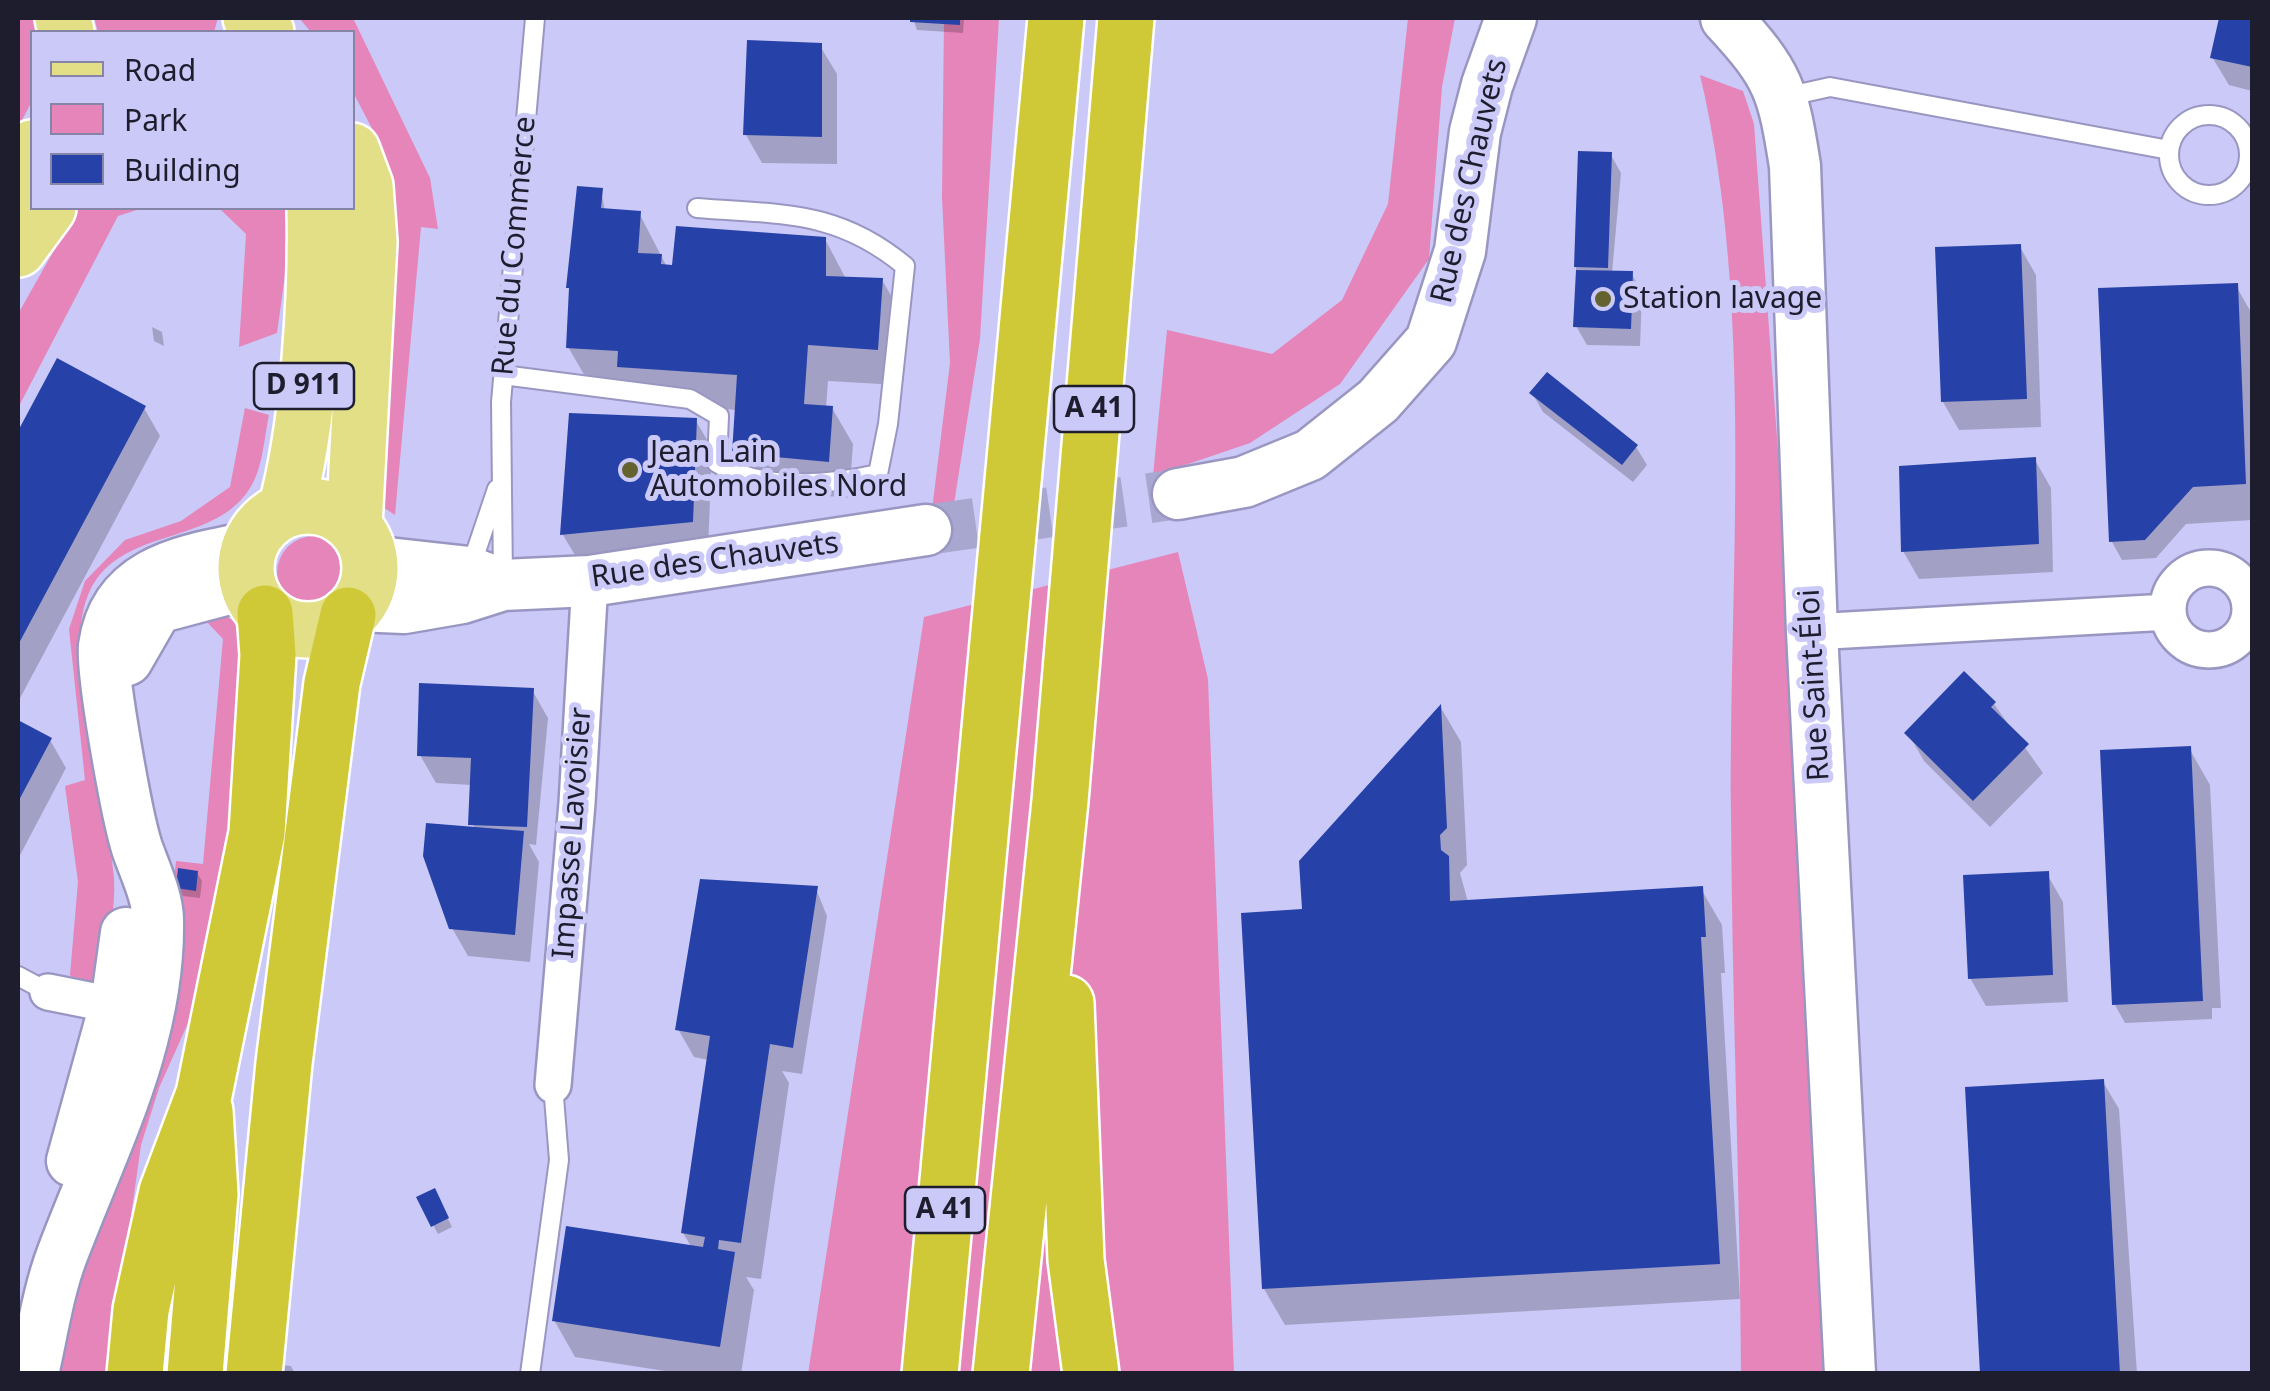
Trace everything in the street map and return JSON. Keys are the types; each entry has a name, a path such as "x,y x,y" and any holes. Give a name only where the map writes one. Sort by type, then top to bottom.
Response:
{"highway":[{"name":"A 41","path":"930,1374 1056,18"},
{"name":"A 41","path":"1001,1374 1060,800 1126,18"},
{"path":"166,1374 186,1192 257,833 264,734 262,563"},
{"path":"254,1374 276,1138 332,684 357,577"},
{"path":"1060,800 1076,1260 1091,1374"},
{"path":"904,1374 961,1047"},
{"path":"135,1374 140,1310 167,1192 204,1094"},
{"path":"195,1374 210,1194 204,1094"},
{"path":"226,1374 234,1299 276,1138"},
{"path":"276,1138 294,1300 286,1374"}],"main road":[{"name":"Rue des Chauvets","path":"1178,494 1244,482 1310,455 1378,401 1431,341 1460,250 1479,116 1511,18"},
{"name":"Rue Saint-Éloi","path":"1726,18 1761,55 1784,97 1795,166 1812,632 1850,1374"},
{"path":"18,174 30,152"},
{"name":"D 911","path":"355,159 365,186 369,242 357,577"},
{"path":"18,249 47,210"},
{"name":"D 911","path":"262,563 297,467 316,262 315,210"},
{"path":"60,1260 61,1208 159,916 138,849 104,646 119,607 139,581 170,564 262,563 323,507 357,577 333,625 297,629 262,563"},
{"name":"Rue des Chauvets","path":"357,577 404,608 462,598 486,578 590,581 926,530"},
{"path":"33,1374 60,1260 106,1147 123,1029"}],"street":[{"path":"2198,570 2225,571 2249,586 2250,616 2245,629 2226,646 2213,650 2188,644 2178,636 2168,612 2175,586 2198,570"},
{"name":"Impasse Lavoisier","path":"553,1085 578,803 590,581"},
{"path":"1812,632 2168,612"},
{"path":"33,984 123,1029"}],"lane":[{"name":"Rue du Commerce","path":"486,578 502,474 503,375 535,18"},
{"path":"1784,97 1830,88 2169,150"},
{"path":"2216,115 2228,120 2246,138 2248,164 2234,186 2209,195 2195,193 2175,176 2169,150 2173,137 2190,120 2216,115"},
{"path":"503,375 690,399 719,416 717,463 732,472 826,486 878,474 888,424 905,266 872,239 825,219 696,208"},
{"name":"Rue du Commerce","path":"486,578 502,474"},
{"path":"264,734 288,787 282,847 309,866"},
{"path":"530,1374 559,1160 553,1085"}],"green space":[{"path":"18,18 33,18 37,30 30,30 30,105 18,128"},
{"path":"94,18 218,18 215,30 97,30"},
{"path":"299,18 353,18 430,178 438,229 421,227 395,515 369,498 388,201 379,142 355,96 355,30 309,30"},
{"path":"944,18 999,18 980,339 953,510 932,510 950,363 942,197"},
{"path":"1408,18 1455,18 1442,87 1429,259 1340,384 1250,443 1153,476 1167,330 1272,354 1342,300 1388,204"},
{"path":"1700,75 1743,91 1754,124 1784,533 1824,1373 1741,1373 1731,814 1733,348 1728,255 1717,164"},
{"path":"77,210 137,210 118,216 18,408 18,314"},
{"path":"221,210 289,210 293,217 277,333 239,347 246,234"},
{"path":"245,408 269,415 260,462 250,488 235,506 217,518 130,551 112,563 96,580 84,608 81,682 114,890 103,976 93,985 78,985 70,975 78,882 65,786 85,780 69,629 85,581 125,540 181,521 230,487"},
{"path":"314,536 340,547 351,573 340,599 314,610 288,599 277,573 288,547"},
{"path":"1178,552 1208,679 1234,1373 808,1374 924,617"},
{"path":"207,611 226,616 254,634 254,690 205,985 159,1088 141,1145 109,1373 57,1374 66,1341 80,1246 160,959 176,861 203,864 223,639 207,622 172,629"}],"building":[{"path":"910,18 960,18 960,25 910,22"},
{"path":"2219,18 2252,18 2252,67 2210,58"},
{"path":"747,40 822,43 822,137 743,135"},
{"path":"1578,151 1612,152 1608,268 1574,267"},
{"path":"577,186 603,188 601,208 641,211 638,253 662,254 661,264 672,265 676,226 826,237 826,276 883,278 878,350 808,345 804,404 833,406 829,462 732,453 737,375 617,367 618,351 566,348 566,288"},
{"path":"2021,244 2027,399 1941,402 1935,247"},
{"name":"Station lavage","path":"1576,270 1633,271 1631,329 1573,327"},
{"path":"2238,283 2246,484 2193,487 2145,540 2109,542 2098,288"},
{"path":"57,358 146,406 18,645 18,431"},
{"path":"1547,372 1638,445 1622,465 1529,393"},
{"name":"Jean Lain Automobiles Nord","path":"569,413 697,418 693,522 560,535"},
{"path":"2036,457 2039,544 1901,552 1899,466"},
{"path":"1964,671 1996,702 1991,707 2029,744 1973,801 1904,733"},
{"path":"419,683 534,688 527,827 468,825 471,758 417,756"},
{"path":"1441,704 1447,828 1440,835 1441,850 1449,856 1450,901 1703,886 1706,937 1701,937 1720,1264 1262,1289 1241,913 1302,909 1299,861"},
{"path":"18,720 52,738 18,802"},
{"path":"2191,746 2203,1001 2112,1005 2100,750"},
{"path":"426,823 524,831 515,935 449,929 423,856"},
{"path":"178,868 198,871 196,891 176,888"},
{"path":"2049,871 2053,975 1968,979 1963,875"},
{"path":"700,879 818,886 793,1048 770,1044 741,1243 719,1240 718,1249 735,1252 720,1347 552,1321 566,1226 703,1247 705,1237 681,1233 710,1036 675,1030"},
{"path":"2104,1079 2120,1374 1980,1374 1965,1087"},
{"path":"435,1188 449,1218 431,1227 416,1197"}],"tunnel":[{"path":"926,530 1178,494"}],"place":[{"name":"Station lavage","path":"1603,299"},
{"name":"Jean Lain Automobiles Nord","path":"630,470"}]}
